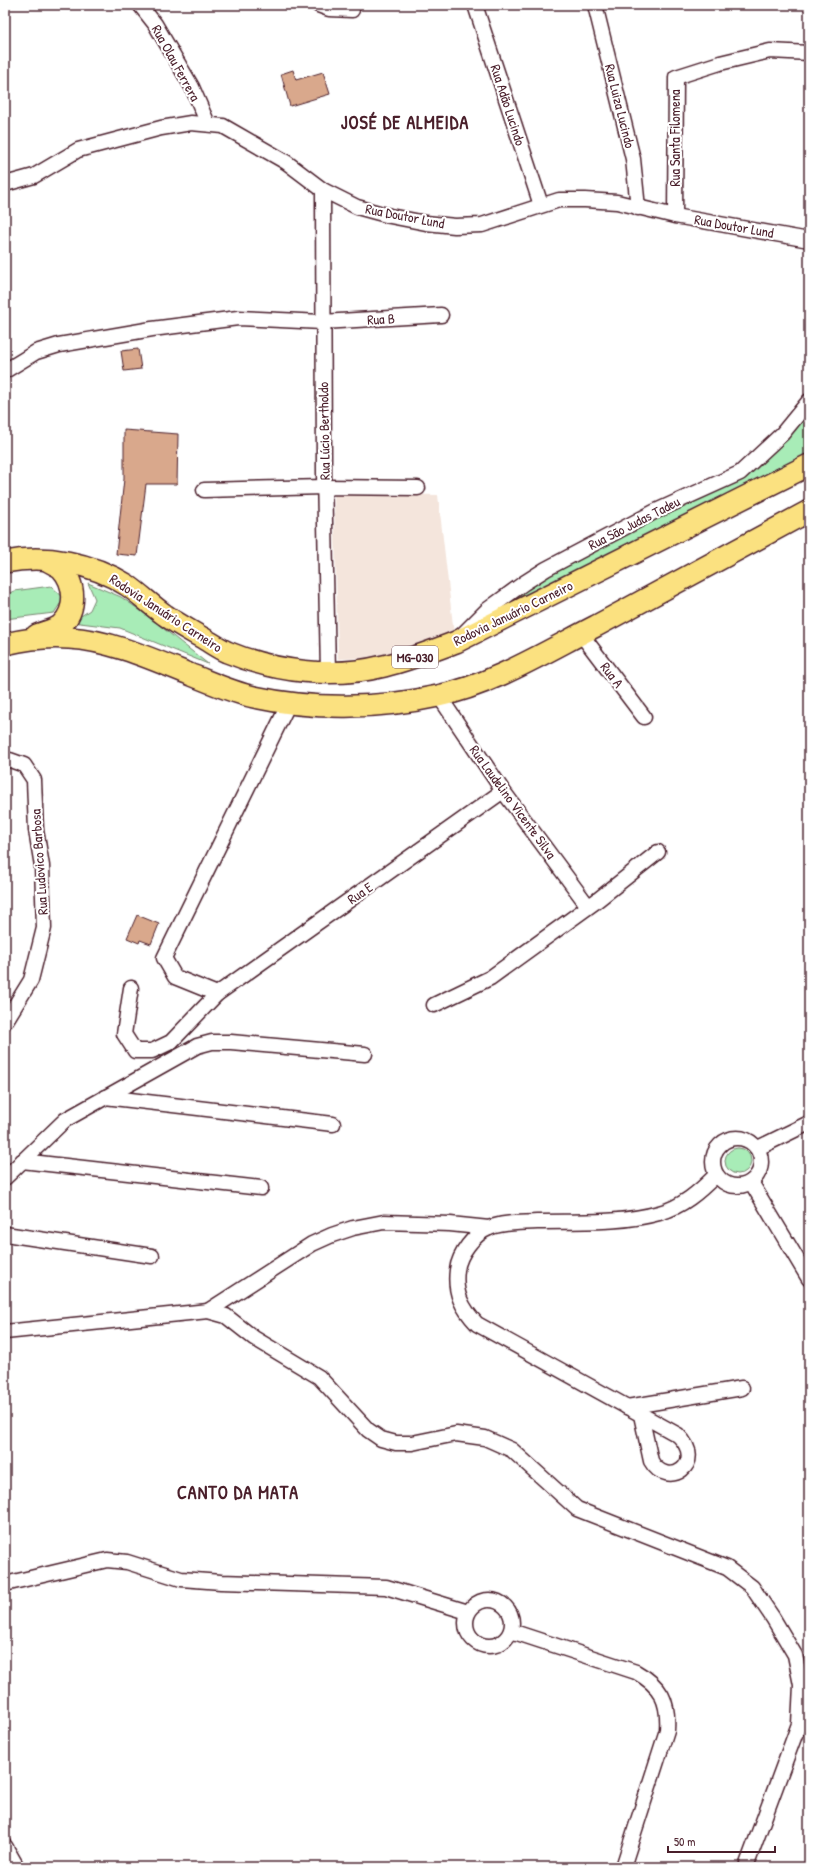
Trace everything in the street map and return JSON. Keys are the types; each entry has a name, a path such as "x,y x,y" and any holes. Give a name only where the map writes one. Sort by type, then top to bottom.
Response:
{"highway":[{"name":"Rodovia Januário Carneiro","path":"5,562 46,560 74,564 103,573 127,586 165,616 226,652 257,662 296,670 328,672 358,671 384,666 416,657 456,642 809,465"},
{"path":"28,639 71,638 120,648 223,688 252,697 289,703 360,706 439,696 468,687 502,673 581,634 809,512"},
{"path":"5,644 28,639 60,626 70,612 73,596 70,580 60,568 46,560"}],"street":[{"name":"Rua Olau Ferrera","path":"140,5 155,24 192,87 208,124"},
{"path":"318,5 329,8 352,10"},
{"name":"Rua Adão Lucindo","path":"475,5 541,205"},
{"name":"Rua Luiza Lucindo","path":"595,5 633,159 638,208"},
{"name":"Rua Santa Filomena","path":"675,216 676,77 720,63 770,51 809,53"},
{"name":"Rua Doutor Lund","path":"5,184 34,176 78,150 94,144 191,123 208,124 224,126 279,158 323,190 357,207 390,216 426,223 455,226 482,225 559,200 585,200 617,202 675,216 809,240"},
{"name":"Rua Lúcio Bertholdo","path":"323,190 322,322 328,672"},
{"name":"Rua B","path":"5,371 15,367 36,352 59,345 152,329 238,318 322,322 440,315"},
{"name":"Rua São Judas Tadeu","path":"456,642 487,610 546,569 654,512 740,473 782,434 809,401"},
{"path":"204,490 324,487 418,488"},
{"name":"Rua A","path":"581,634 644,717"},
{"name":"Rua Laudelino Vicente Silva","path":"439,696 503,792 588,906"},
{"path":"217,994 175,977 164,958 289,703"},
{"name":"Rua Ludovico Barbosa","path":"5,761 10,760 24,765 34,780 36,830 42,866 44,928 31,980 5,1022"},
{"name":"Rua E","path":"131,988 124,1034 135,1050 152,1051 171,1042 217,994 503,792"},
{"path":"434,1005 490,978 658,852"},
{"path":"5,1178 65,1120 197,1046 212,1042 365,1054"},
{"path":"105,1097 333,1124"},
{"path":"758,1148 809,1123"},
{"path":"739,1138 750,1141 758,1148 762,1159 760,1170 750,1182 735,1186 724,1183 716,1175 713,1165 714,1154 724,1142 739,1138"},
{"path":"22,1161 261,1188"},
{"path":"208,1311 312,1244 353,1228 384,1222 450,1224 489,1228 512,1223 626,1219 658,1213 678,1207 716,1175"},
{"path":"750,1182 809,1279"},
{"path":"489,1228 476,1237 465,1249 458,1264 455,1281 457,1292 466,1312 477,1324 641,1415"},
{"path":"5,1234 152,1256"},
{"path":"5,1332 208,1311 226,1316 254,1338 319,1377 368,1430 381,1439 396,1443 412,1443 456,1434 485,1438 512,1450 577,1509 727,1568 752,1586 795,1655 801,1685 799,1724 746,1867"},
{"path":"627,1407 742,1388"},
{"path":"5,1584 107,1560 127,1562 182,1579 220,1582 386,1587 468,1612"},
{"path":"493,1600 500,1602 509,1611 512,1618 511,1631 507,1638 501,1642 487,1646 480,1644 474,1641 466,1628 468,1612 479,1602 493,1600"},
{"path":"511,1631 636,1672 654,1684 665,1702 668,1716 667,1730 623,1867"},
{"path":"5,1846 17,1867"}],"shaded area":[{"path":"334,493 438,495 454,634 388,657 338,659"}],"green space":[{"path":"809,414 809,462 485,619 532,586 563,567 668,513 793,429"},
{"path":"88,583 121,597 144,613 208,664 120,628 72,622 90,610 95,599"},
{"path":"51,586 64,598 54,613 5,619 5,595 14,591"},
{"path":"738,1148 747,1152 751,1161 747,1170 738,1174 729,1170 725,1161 729,1152"}],"building":[{"path":"293,70 296,80 323,72 330,94 290,106 281,74"},
{"path":"138,349 141,369 124,371 121,351"},
{"path":"124,430 178,434 177,484 146,484 137,556 116,554 124,479"},
{"path":"137,915 159,924 151,944 140,940 139,943 127,938"}],"district":[{"name":"JOSÉ DE ALMEIDA","path":"405,123"},
{"name":"CANTO DA MATA","path":"238,1493"}]}
